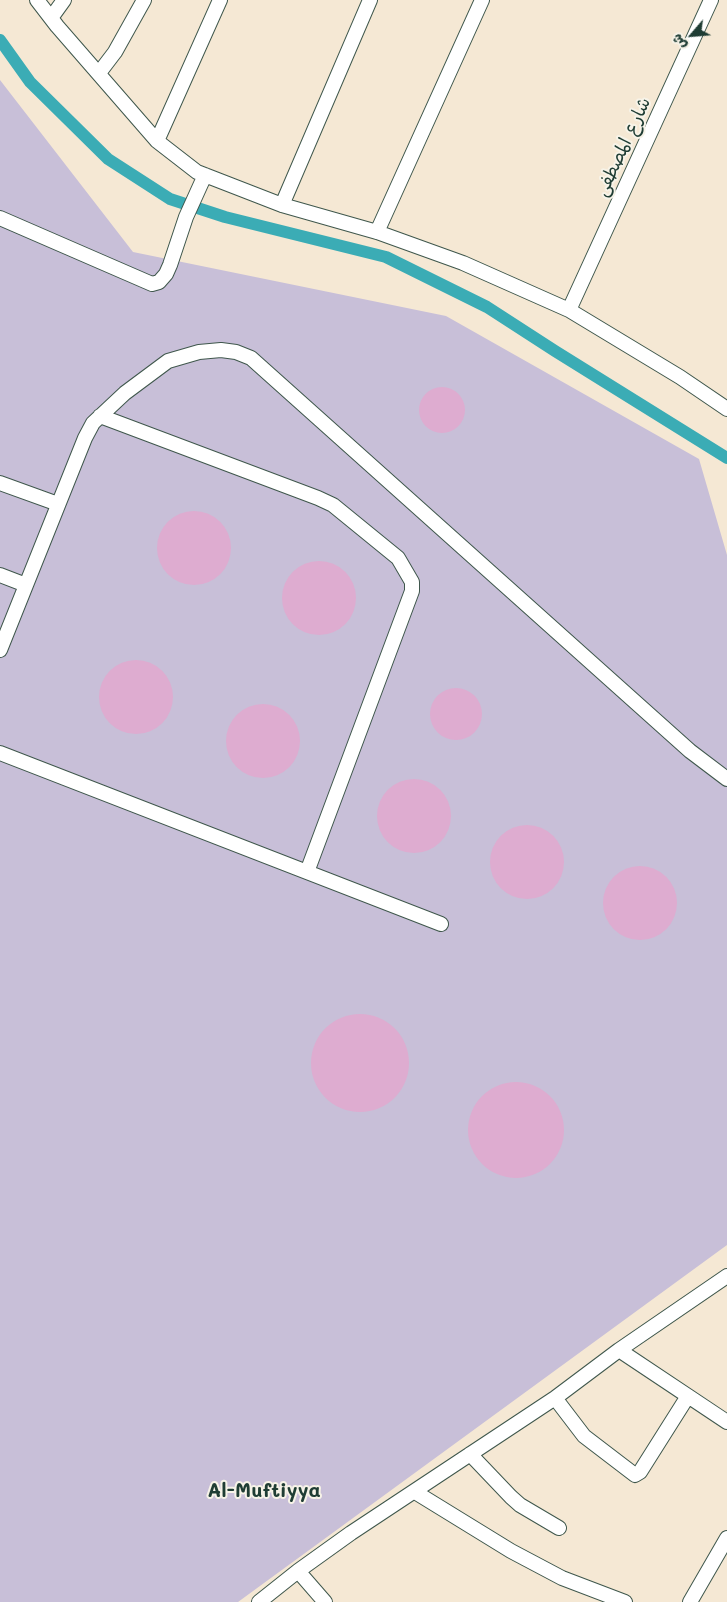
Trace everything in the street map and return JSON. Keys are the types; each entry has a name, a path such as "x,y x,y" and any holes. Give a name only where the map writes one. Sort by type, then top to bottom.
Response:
{"street":[{"path":"37,0 157,141 204,179 282,205 377,232 463,263 569,310 680,377 727,409"},
{"path":"51,18 64,0"},
{"path":"99,73 115,52 144,0"},
{"path":"157,141 220,0"},
{"path":"282,205 370,0"},
{"path":"377,232 482,0"},
{"name":"شارع المصطفى","path":"569,310 711,0"},
{"path":"0,218 152,284 159,282 166,274 186,217 204,179"},
{"path":"0,650 85,438 93,423 124,393 168,361 199,352 221,350 236,352 251,358 690,751 727,779"},
{"path":"100,416 333,505 398,558 412,582 412,591 308,872"},
{"path":"0,483 58,504"},
{"path":"0,574 26,585"},
{"path":"0,753 441,924"},
{"path":"259,1602 298,1571 352,1533 555,1398 619,1350 727,1276"},
{"path":"619,1350 727,1422"},
{"path":"555,1398 584,1436 635,1475 640,1472 688,1396"},
{"path":"470,1454 520,1505 559,1528"},
{"path":"415,1492 511,1551 562,1578 625,1602"},
{"path":"690,1602 727,1538"},
{"path":"298,1571 325,1602"}],"shaded area":[{"path":"0,80 133,252 446,316 699,459 727,555 727,1245 238,1602 0,1602"}],"building":[{"path":"442,387 455,391 461,397 465,410 461,423 455,429 442,433 429,429 423,423 419,410 423,397 429,391"},
{"path":"194,511 208,514 220,522 228,534 231,548 228,562 220,574 208,582 194,585 180,582 168,574 160,562 157,548 160,534 168,522 180,514"},
{"path":"319,561 333,564 345,572 353,584 356,598 353,612 345,624 333,632 319,635 305,632 293,624 285,612 282,598 285,584 293,572 305,564"},
{"path":"136,660 150,663 162,671 170,683 173,697 170,711 162,723 150,731 136,734 122,731 110,723 102,711 99,697 102,683 110,671 122,663"},
{"path":"451,688 461,688 475,695 482,709 482,719 475,733 461,740 451,740 441,736 434,729 430,719 430,709 434,699 441,692"},
{"path":"263,704 277,707 289,715 297,727 300,741 297,755 289,767 277,775 263,778 249,775 237,767 229,755 226,741 229,727 237,715 249,707"},
{"path":"414,779 428,782 440,790 448,802 451,816 448,830 440,842 428,850 414,853 400,850 388,842 380,830 377,816 380,802 388,790 400,782"},
{"path":"527,825 541,828 553,836 561,848 564,862 561,876 553,888 541,896 527,899 513,896 501,888 493,876 490,862 493,848 501,836 513,828"},
{"path":"640,866 654,869 666,877 674,889 677,903 674,917 666,929 654,937 640,940 626,937 614,929 606,917 603,903 606,889 614,877 626,869"},
{"path":"360,1014 370,1015 387,1022 401,1036 408,1053 408,1073 401,1090 387,1104 370,1111 360,1112 350,1111 333,1104 319,1090 312,1073 311,1063 312,1053 319,1036 333,1022 350,1015"},
{"path":"516,1082 534,1086 550,1096 560,1112 564,1130 560,1148 550,1164 534,1174 516,1178 498,1174 482,1164 472,1148 468,1130 472,1112 482,1096 498,1086"}],"waterway":[{"path":"0,40 30,82 108,159 170,199 225,217 386,257 487,307 727,458"}],"district":[{"name":"Al-Muftiyya","path":"264,1491"}]}
